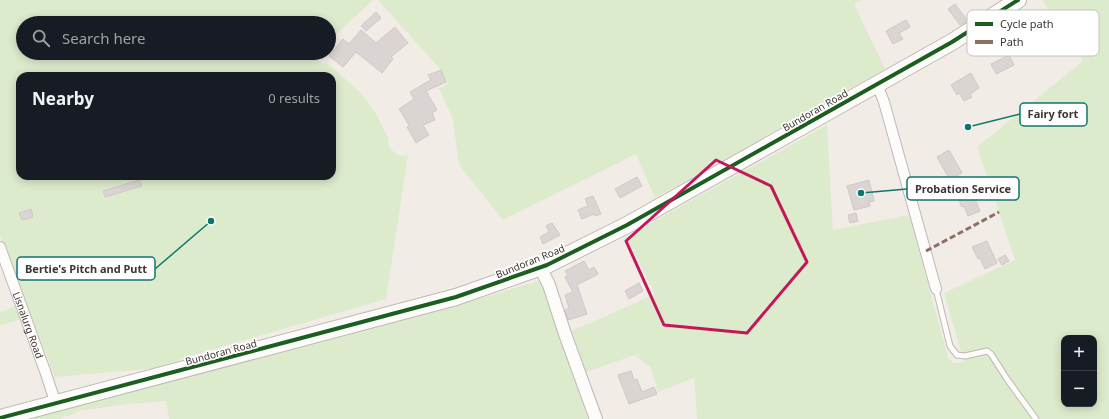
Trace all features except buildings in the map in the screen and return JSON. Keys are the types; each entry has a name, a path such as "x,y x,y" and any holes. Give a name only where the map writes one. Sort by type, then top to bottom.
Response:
{"highway":[{"name":"Bundoran Road","path":"1002,10 1018,0"},
{"name":"Bundoran Road","path":"4,418 456,297 540,267 627,225 967,32"}],"street":[{"path":"877,84 884,102 936,289"},
{"name":"Lisnalurg Road","path":"0,247 56,404"},
{"path":"540,267 549,284 565,334 596,419"}],"lane":[{"path":"936,289 950,346 957,355 965,356 987,351 992,354 1006,379 1036,419"}],"highlighted area":[{"path":"716,160 771,186 807,262 747,333 664,325 626,241"}],"green space":[{"path":"0,0 373,0 336,34 336,16 16,16 16,60 317,60 323,65 326,62 361,93 376,114 388,137 389,147 395,153 402,156 408,155 386,299 197,354 157,368 55,377 0,236"},
{"path":"378,0 862,0 854,4 885,69 655,198 636,154 503,220 459,165 453,120 439,88 448,84 441,70"},
{"path":"1042,0 1109,0 1109,419 697,419 694,378 658,392 651,368 635,355 586,372 572,331 655,294 626,237 827,125 833,230 909,215 948,357 953,363 964,362 944,293 1015,260 977,147 1083,61 1080,56 1099,56 1099,10 1049,10"},
{"path":"541,280 588,419 169,419 166,401 128,404 79,411 70,416 61,417 61,419 34,419 36,417 59,410 479,299"},
{"path":"17,305 21,319 0,326 0,312"}],"marked path":[{"path":"926,251 999,212"}],"cycle path":[{"path":"1002,10 1018,0"},
{"path":"0,418 456,297 547,265 627,225 967,32"}],"place":[{"name":"Fairy fort","path":"968,127"},
{"name":"Probation Service","path":"861,193"},
{"name":"Bertie's Pitch and Putt","path":"211,221"}]}
